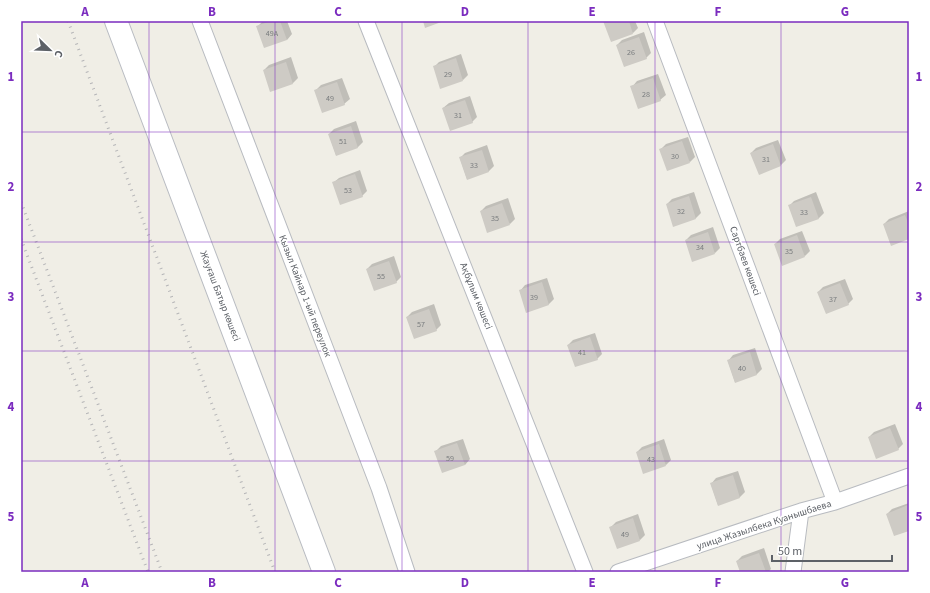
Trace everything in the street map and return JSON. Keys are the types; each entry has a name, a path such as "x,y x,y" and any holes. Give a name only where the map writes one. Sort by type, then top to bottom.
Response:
{"main road":[{"name":"Жауғаш Батыр көшесі","path":"116,21 324,572"}],"street":[{"name":"Кызыл Кайнар 1-ый переулок","path":"200,21 379,488 407,572"},
{"name":"Ақбұлым көшесі","path":"366,21 586,572"},
{"name":"Сартбаев көшесі","path":"655,21 835,502"},
{"name":"улица Жазылбека Куанышбаева","path":"618,572 801,511 835,502 909,476"},
{"path":"793,572 801,511"}],"building":[{"path":"271,21 280,21 287,40 264,48 256,26"},
{"path":"423,21 444,21 425,28"},
{"path":"603,21 629,21 633,34 611,42"},
{"path":"639,37 647,59 624,67 616,45"},
{"path":"456,58 463,81 440,89 433,66"},
{"path":"286,62 293,84 270,92 263,70"},
{"path":"653,78 661,101 638,109 630,86"},
{"path":"337,82 345,105 322,113 314,90"},
{"path":"465,100 473,123 450,131 442,108"},
{"path":"351,126 358,148 336,156 328,134"},
{"path":"682,141 690,163 667,171 659,149"},
{"path":"773,144 781,166 759,175 750,153"},
{"path":"482,150 489,172 467,180 459,157"},
{"path":"355,174 363,197 340,205 332,182"},
{"path":"689,196 696,219 673,227 666,204"},
{"path":"811,197 819,219 796,227 788,205"},
{"path":"502,203 510,225 487,233 480,211"},
{"path":"905,215 909,225 909,239 891,246 883,224"},
{"path":"708,232 715,254 692,262 685,240"},
{"path":"797,235 805,257 782,266 774,244"},
{"path":"389,261 397,283 374,291 366,269"},
{"path":"542,282 549,305 526,313 519,290"},
{"path":"840,283 849,305 826,314 817,292"},
{"path":"429,309 437,331 414,339 406,317"},
{"path":"590,337 598,360 575,367 567,345"},
{"path":"750,352 757,375 735,383 727,360"},
{"path":"890,428 899,450 876,459 868,437"},
{"path":"457,443 465,465 442,473 434,451"},
{"path":"659,444 666,466 643,474 636,452"},
{"path":"733,475 740,498 718,506 710,483"},
{"path":"908,505 909,531 894,536 886,514"},
{"path":"633,518 640,541 617,549 609,527"},
{"path":"759,553 766,572 740,572 736,561"}],"railway":[{"path":"68,21 275,572"},
{"path":"21,202 162,572"},
{"path":"21,239 148,572"}]}
